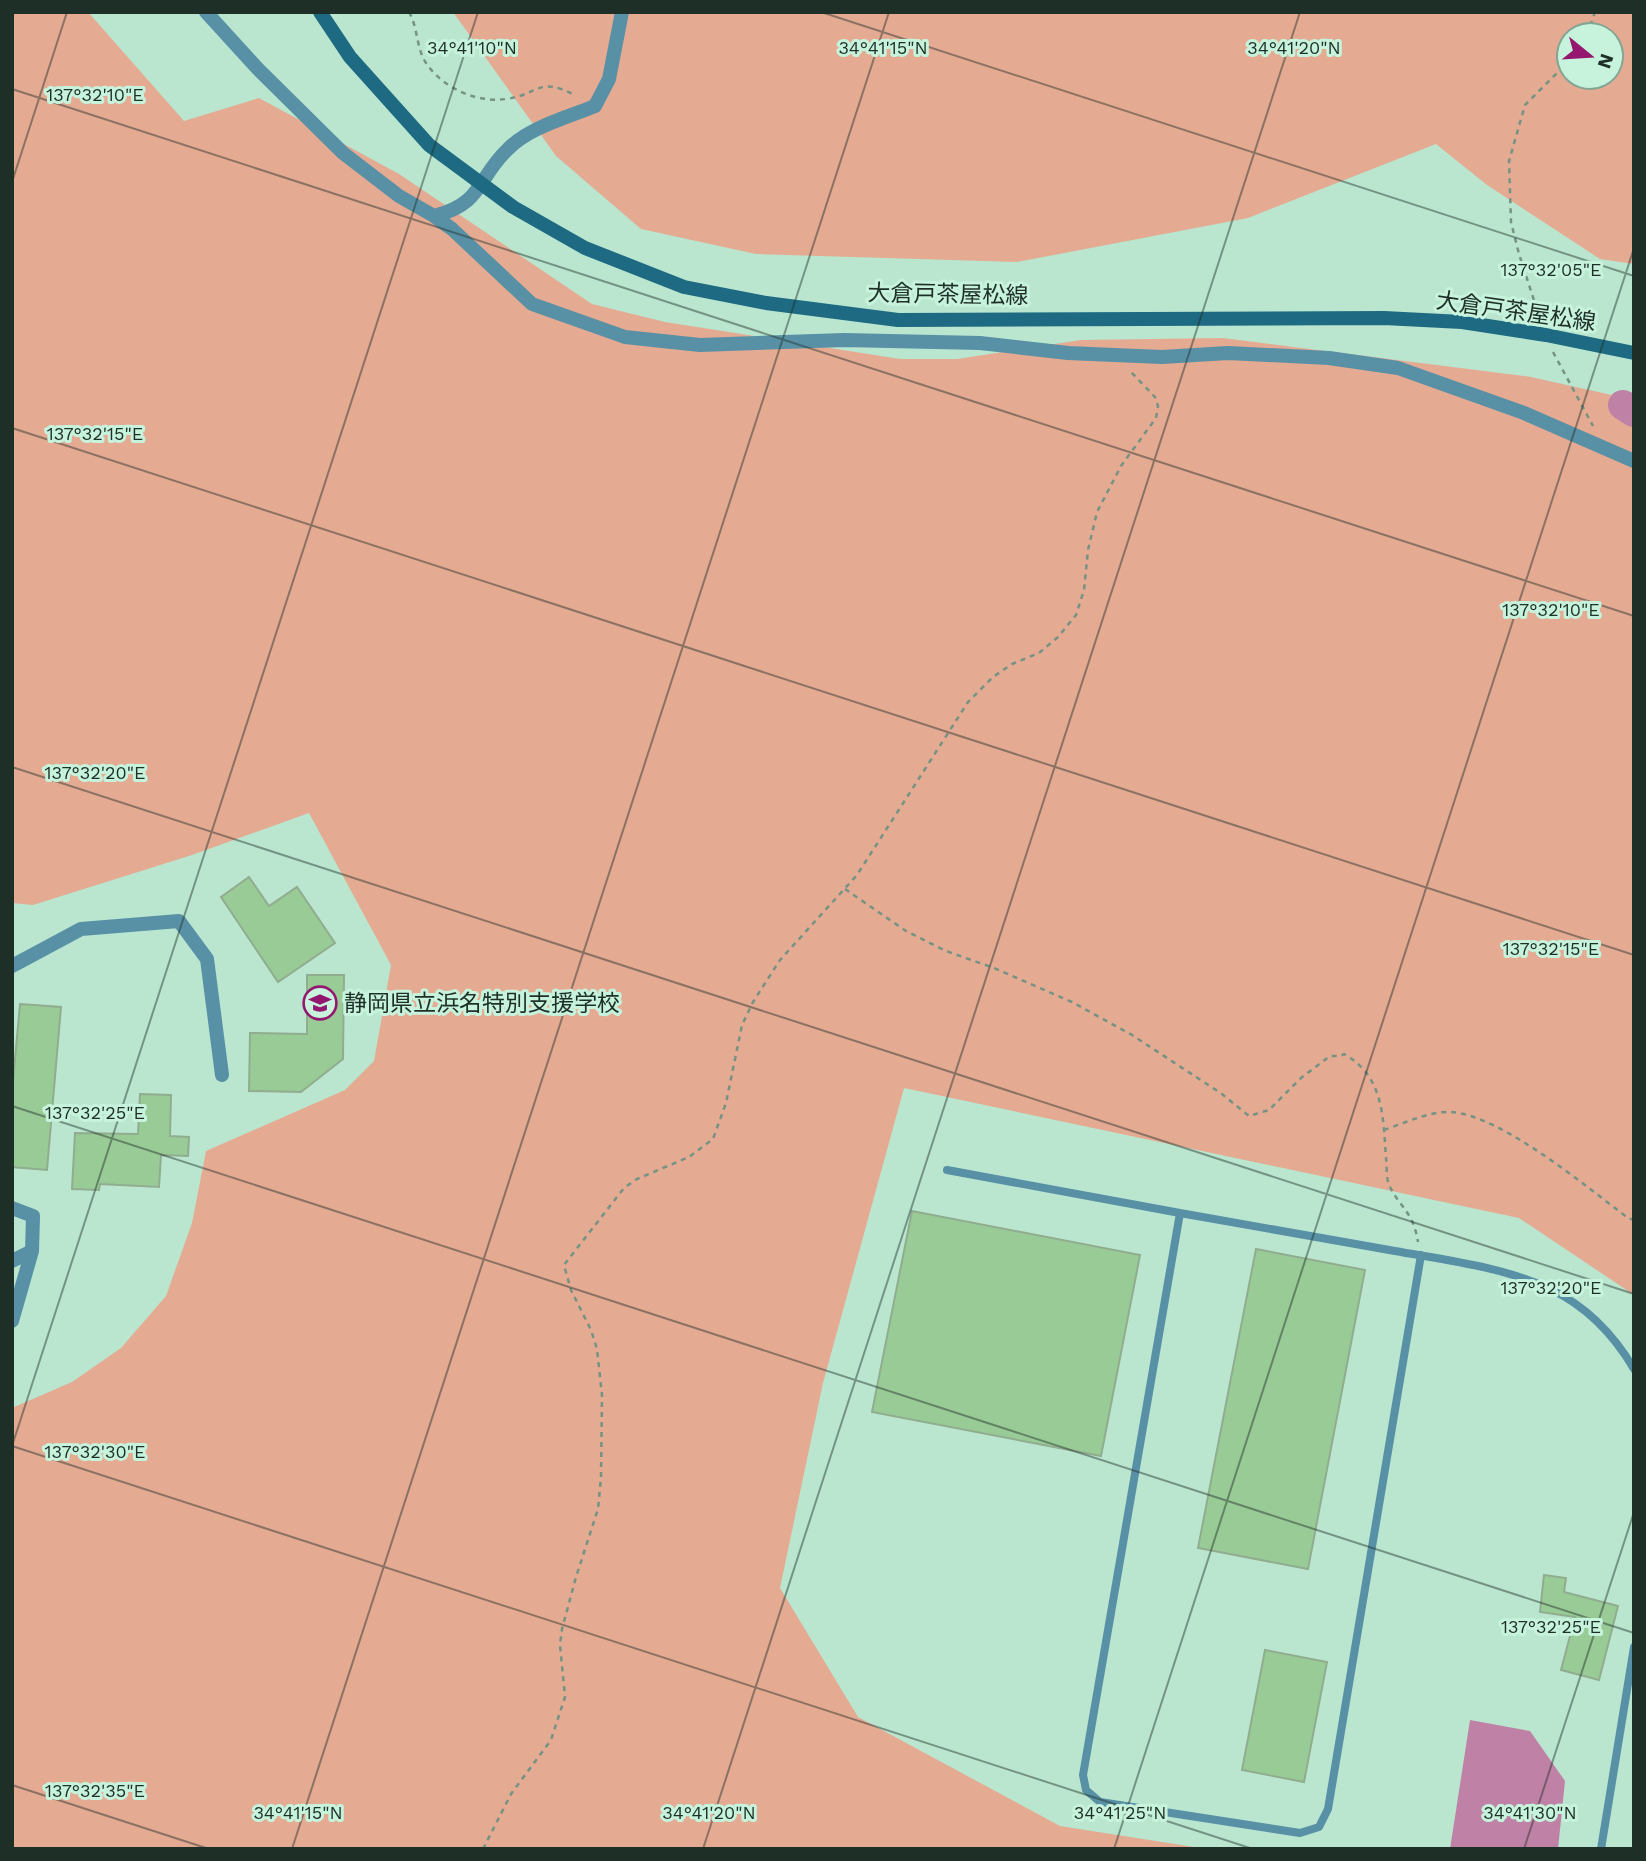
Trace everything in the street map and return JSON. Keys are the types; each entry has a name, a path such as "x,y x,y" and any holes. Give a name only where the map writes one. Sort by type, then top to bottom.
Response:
{"street":[{"path":"206,12 258,69 343,153 399,196 452,229 532,304 625,337 700,345 844,340 980,343 1068,353 1162,357 1228,353 1329,358 1398,368 1524,413 1634,461"},
{"name":"大倉戸茶屋松線","path":"320,12 350,57 429,145 513,207 585,248 684,287 766,303 898,320 1384,318 1462,322 1546,335 1634,353"},
{"path":"434,216 460,207 473,197 508,149 537,129 595,106 609,79 622,12"},
{"path":"12,966 81,929 180,922 207,959 222,1075"},
{"path":"12,1208 33,1216 32,1251 12,1321"},
{"path":"12,1261 32,1251"}],"lane":[{"path":"947,1170 1421,1255 1520,1276 1578,1306 1601,1326 1623,1351 1634,1369"},
{"path":"1180,1213 1083,1775 1086,1790 1100,1802 1300,1833 1319,1827 1328,1809 1421,1255"},
{"path":"1601,1849 1634,1647"}],"path":[{"path":"409,12 426,62 443,80 461,92 482,100 508,99 541,86 559,86 595,106"},
{"path":"1555,75 1525,105 1509,161 1511,222 1518,254 1559,366 1606,448"},
{"path":"483,1849 511,1794 551,1740 565,1697 560,1645 562,1629 598,1509 602,1395 597,1349 591,1330 571,1290 564,1265 624,1188 637,1179 689,1157 713,1139 726,1103 742,1025 753,1002 780,960 857,875 968,702 993,677 1012,664 1039,653 1058,637 1076,615 1084,590 1088,551 1097,512 1121,466 1156,418 1158,406 1156,397 1114,355"},
{"path":"845,888 906,931 946,951 1072,1002 1132,1035 1222,1094 1249,1116 1269,1110 1301,1078 1330,1056 1344,1054 1358,1062 1376,1087 1384,1130 1388,1183 1411,1215 1421,1255"},
{"path":"1384,1130 1423,1116 1451,1112 1484,1121 1547,1156 1634,1220"}],"shaded area":[{"path":"12,12 88,12 184,121 259,98 399,174 592,304 665,322 900,359 957,359 1081,340 1223,338 1531,377 1634,400 1634,1295 1519,1218 904,1088 823,1383 780,1588 858,1717 1060,1826 1207,1849 12,1849 12,1408 72,1382 121,1348 166,1296 192,1223 206,1151 345,1090 374,1061 391,965 309,813 192,855 33,905 12,903"},
{"path":"453,12 1634,12 1634,264 1600,259 1487,185 1436,144 1248,218 1017,262 756,254 641,229 556,156"},
{"path":"1470,1720 1530,1731 1565,1781 1558,1849 1450,1849"}],"building":[{"path":"249,877 269,906 297,887 335,943 278,982 221,897"},
{"path":"307,975 344,975 343,1059 301,1092 249,1091 250,1033 307,1034"},
{"path":"20,1004 61,1007 47,1170 12,1167 12,1092"},
{"path":"140,1094 171,1095 170,1136 189,1137 188,1156 161,1155 159,1187 100,1184 99,1190 72,1189 75,1133 138,1134"},
{"path":"912,1211 1140,1255 1101,1456 872,1412"},
{"path":"1256,1249 1365,1270 1308,1569 1198,1548"},
{"path":"1544,1575 1566,1578 1564,1592 1618,1606 1599,1680 1561,1670 1575,1617 1540,1612"},
{"path":"1265,1650 1327,1662 1304,1782 1242,1770"}],"waterway":[{"path":"1623,405 1634,412"}],"place":[{"name":"静岡県立浜名特別支援学校","path":"320,1003"}]}
